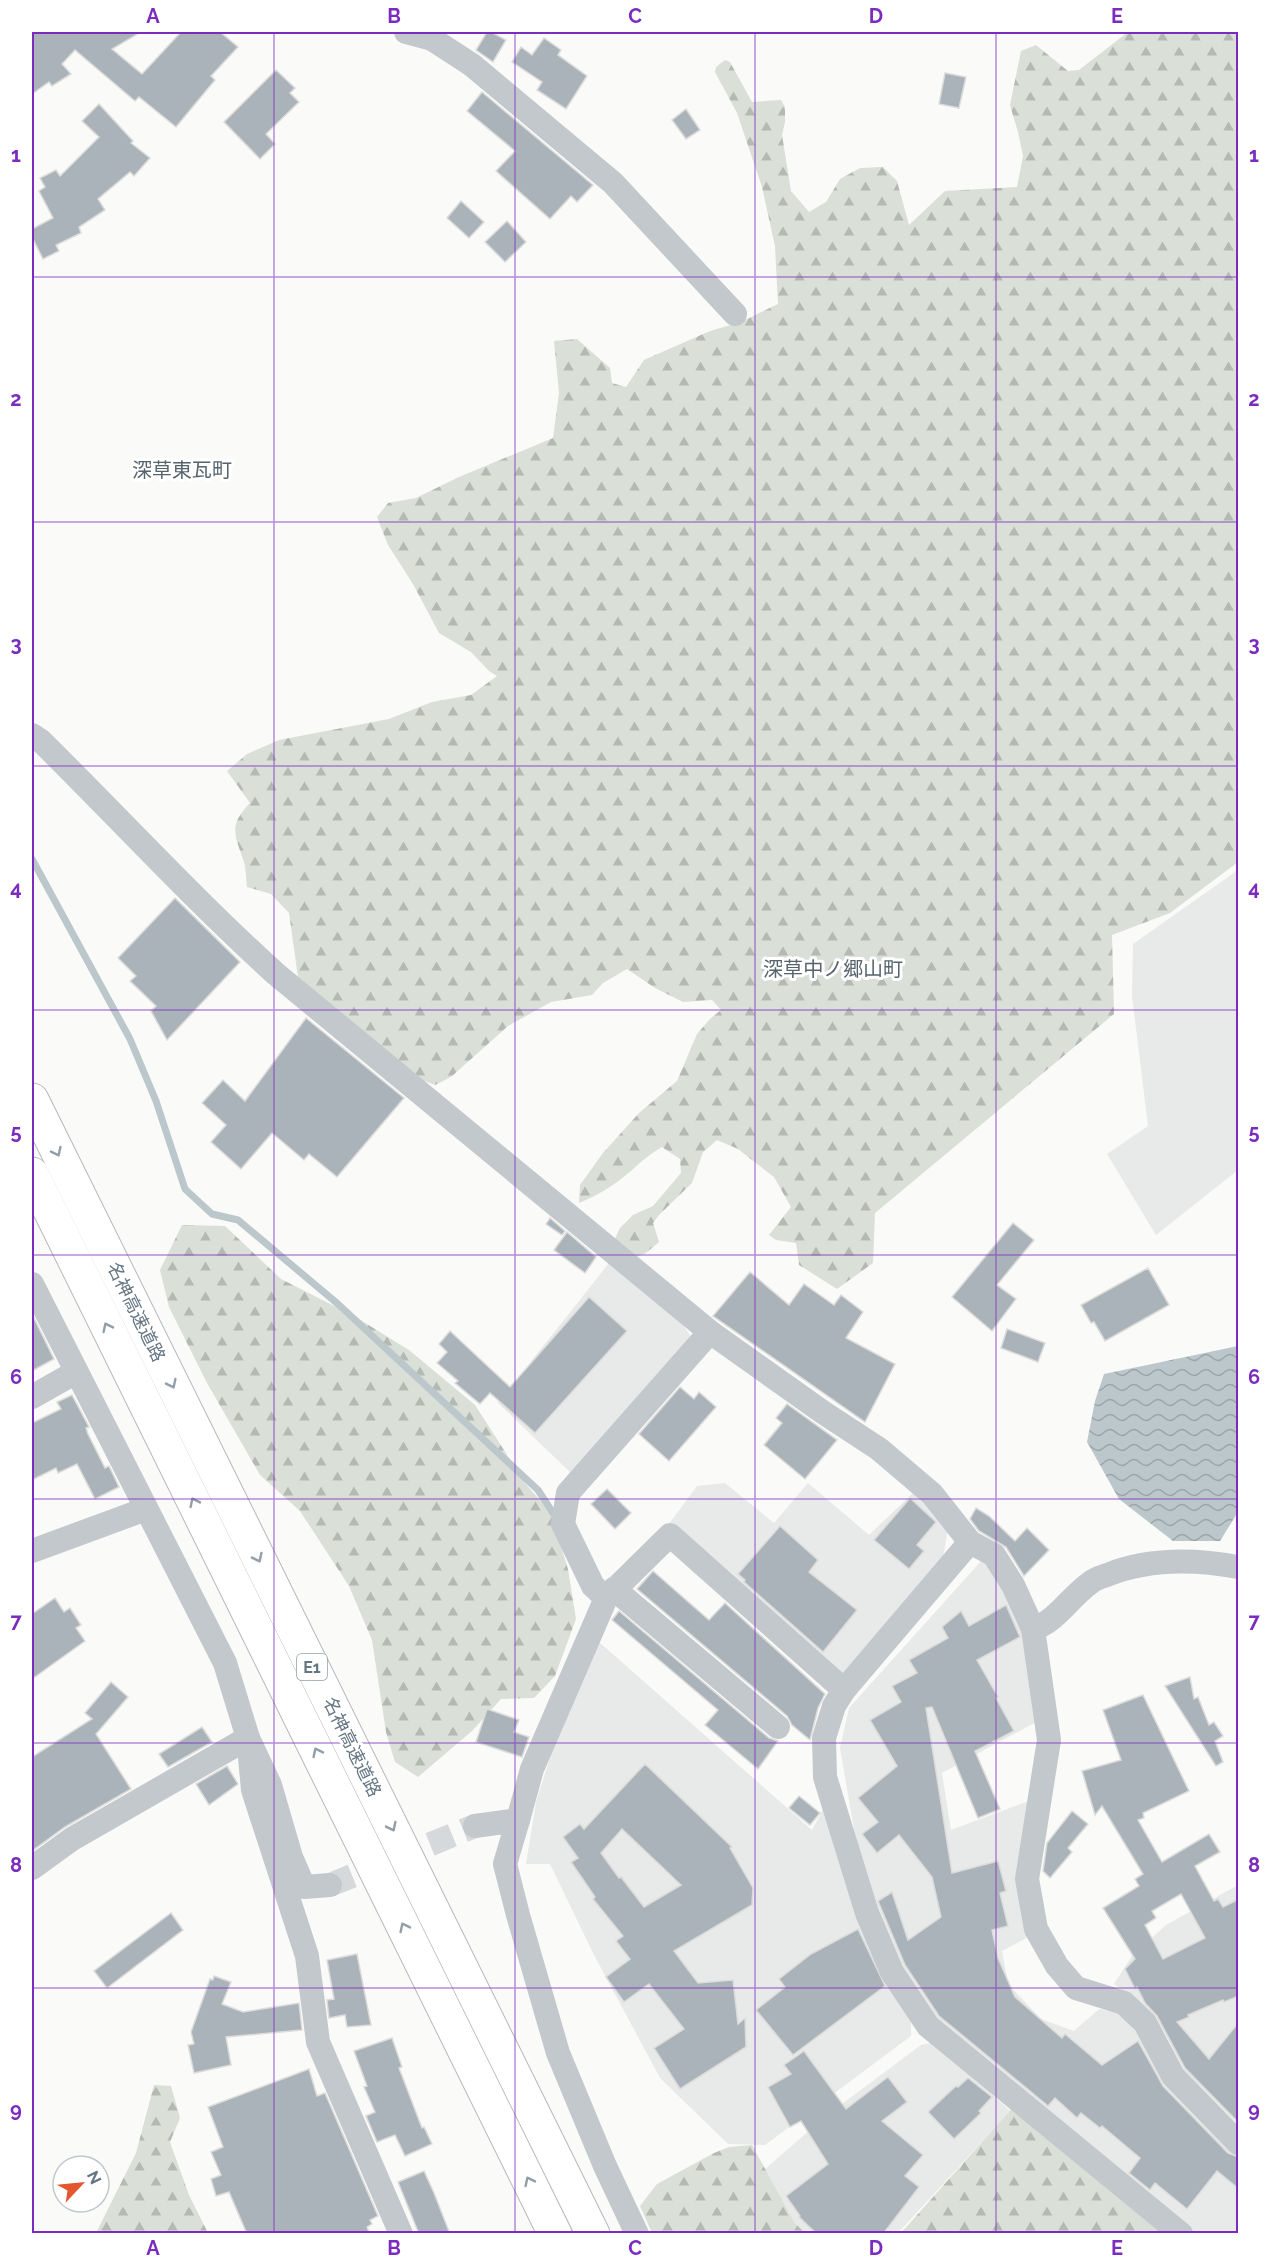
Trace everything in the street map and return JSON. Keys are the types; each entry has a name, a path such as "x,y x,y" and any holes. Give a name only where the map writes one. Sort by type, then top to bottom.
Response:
{"highway":[{"name":"名神高速道路","path":"32,1100 592,2234"},
{"name":"名神高速道路","path":"32,1174 555,2234"}],"street":[{"path":"406,32 432,39 472,65 613,183 735,314"},
{"path":"32,735 41,741 116,815 214,917 276,974 710,1332 879,1449 932,1494 970,1542 994,1555 1013,1585 1033,1629 1049,1740 1028,1879 1036,1929 1057,1966 1076,1988 1124,2003 1145,2023 1173,2076 1239,2143"},
{"path":"32,1284 225,1663 248,1738 270,1785 291,1857 304,1887 330,1885"},
{"path":"710,1332 568,1493 563,1524 593,1586 610,1594 778,1727"},
{"path":"32,1397 76,1372"},
{"path":"32,1551 146,1509"},
{"path":"637,2234 605,2166 558,2053 505,1864 532,1769 610,1594 670,1535 844,1690"},
{"path":"970,1542 844,1690 834,1706 824,1738 825,1777 867,1913 892,1972 928,2026 1181,2234"},
{"path":"1033,1629 1045,1626 1091,1581 1130,1565 1173,1561 1211,1562 1239,1567"},
{"path":"32,1868 72,1839 248,1738"},
{"path":"248,1738 253,1790 308,1956 318,2042 401,2234"},
{"path":"475,1826 519,1820"}],"shaded area":[{"path":"1238,870 1238,1170 1156,1235 1107,1154 1148,1126 1132,996 1133,944"},
{"path":"613,1258 681,1321 694,1342 573,1475 498,1403"},
{"path":"725,1483 774,1523 808,1483 869,1535 914,1492 948,1527 943,1559 840,1676 669,1524 697,1486"},
{"path":"983,1559 1003,1582 1026,1634 1038,1721 942,1773 951,1830 1034,1799 1032,1935 1002,1951 1008,1984 1041,2019 1074,2031 1099,2009 1118,2013 1145,2040 1238,2151 1238,2233 1193,2233 1041,2113 925,2012 890,1954 855,1835 840,1748 849,1708"},
{"path":"598,1641 812,1830 828,1800 911,2021 911,2036 765,2145 728,2144 660,2078 594,1955 550,1864 526,1864 536,1802 572,1688"},
{"path":"1238,1885 1238,2129 1185,2077 1165,2034 1142,2005 1114,1984 1132,1956 1166,1925"},
{"path":"935,2042 1010,2111 898,2233 805,2233 794,2222 764,2170 826,2116 921,2045"}],"green space":[{"path":"1128,32 1238,32 1238,862 1170,913 1112,935 1114,1014 875,1213 873,1263 837,1289 799,1265 796,1243 776,1240 769,1235 791,1207 774,1177 738,1149 717,1140 703,1152 692,1183 653,1223 659,1242 646,1253 631,1259 613,1243 620,1228 633,1215 653,1206 681,1173 680,1159 662,1147 613,1184 579,1203 580,1185 603,1153 639,1113 677,1081 697,1034 721,1010 712,1000 683,1002 655,988 627,969 603,983 592,995 551,1002 508,1026 451,1077 435,1085 417,1078 298,977 289,913 271,894 247,887 245,865 235,830 239,817 250,803 227,771 247,754 279,740 389,719 432,702 471,695 497,676 471,652 439,633 413,584 388,545 377,517 388,503 416,498 459,477 553,438 559,393 554,341 577,339 610,368 612,383 626,387 644,360 710,331 741,322 778,304 775,246 762,187 737,113 715,72 716,67 725,60 730,62 752,102 781,100 785,107 782,135 791,191 809,212 826,202 840,179 860,168 883,167 897,181 909,225 945,191 1017,187 1023,156 1010,105 1021,51 1036,45 1068,71 1079,70"},
{"path":"182,1225 225,1226 281,1279 354,1316 409,1350 475,1405 525,1483 550,1512 568,1569 576,1619 555,1676 534,1698 501,1699 472,1731 418,1777 395,1762 386,1732 372,1640 349,1586 300,1511 260,1475 207,1383 169,1307 160,1270"},
{"path":"154,2085 171,2086 180,2118 170,2142 189,2195 208,2233 96,2233 106,2214 111,2214 111,2203 136,2153"},
{"path":"1015,2105 1166,2234 900,2234"},
{"path":"752,2145 794,2222 805,2233 652,2233 640,2206 657,2184 714,2153 729,2147"}],"water":[{"path":"1238,1346 1238,1512 1220,1541 1173,1541 1119,1499 1087,1442 1095,1401 1104,1374"}],"building":[{"path":"32,32 141,32 112,49 142,74 181,32 220,32 238,47 211,76 215,80 176,127 139,97 135,101 75,50 62,64 71,74 52,86 49,82 32,94"},
{"path":"487,32 506,40 493,62 476,50"},
{"path":"544,38 561,50 558,55 587,76 566,109 537,90 542,82 512,62 521,47 532,55"},
{"path":"276,70 295,88 290,93 299,102 266,134 275,144 260,159 224,122"},
{"path":"945,73 966,77 959,108 939,104"},
{"path":"482,92 593,185 577,202 571,196 550,219 496,171 515,151 467,111"},
{"path":"99,104 133,141 131,143 150,158 134,176 130,172 98,199 105,210 79,227 81,233 56,245 59,251 43,259 32,237 32,229 53,218 39,191 45,187 40,178 56,170 60,176 99,137 82,121"},
{"path":"686,109 700,130 686,139 672,120"},
{"path":"461,201 484,222 469,238 447,218"},
{"path":"507,221 526,242 505,262 485,242"},
{"path":"175,898 240,962 167,1040 151,1011 156,1006 130,981 136,976 118,958"},
{"path":"306,1018 404,1098 337,1177 309,1154 304,1160 272,1133 241,1169 211,1142 226,1125 202,1103 223,1080 245,1101"},
{"path":"550,1218 565,1231 562,1235 546,1224"},
{"path":"1013,1223 1034,1240 997,1285 1016,1299 992,1331 952,1297"},
{"path":"567,1232 596,1257 585,1273 554,1250"},
{"path":"1148,1268 1169,1305 1105,1341 1081,1305"},
{"path":"750,1272 789,1305 804,1284 834,1305 841,1295 863,1312 846,1338 895,1364 865,1422 713,1316"},
{"path":"589,1297 627,1331 535,1433 490,1393 480,1404 455,1383 458,1381 437,1363 447,1352 439,1344 450,1331 510,1387"},
{"path":"32,1314 54,1359 32,1371"},
{"path":"1007,1329 1045,1343 1038,1362 1001,1348"},
{"path":"680,1387 694,1399 699,1392 716,1407 669,1461 639,1434"},
{"path":"72,1395 89,1427 86,1428 88,1434 105,1468 109,1466 119,1487 95,1499 77,1464 58,1473 56,1468 32,1480 32,1423 61,1409 57,1402"},
{"path":"787,1404 837,1440 805,1479 764,1445 782,1423 776,1418"},
{"path":"607,1489 631,1513 615,1529 591,1504"},
{"path":"910,1498 936,1522 917,1545 924,1551 909,1569 874,1540"},
{"path":"976,1508 989,1516 1015,1541 1027,1528 1049,1550 1024,1576 1006,1547 979,1531 970,1519"},
{"path":"780,1526 818,1560 809,1572 857,1610 823,1652 744,1582 745,1580 738,1574"},
{"path":"653,1571 709,1620 725,1603 825,1694 818,1708 810,1740 792,1725 787,1716 637,1589"},
{"path":"55,1598 64,1612 70,1608 81,1625 76,1628 85,1641 32,1679 32,1614"},
{"path":"1006,1605 1020,1637 977,1660 1014,1731 975,1751 1000,1809 978,1818 932,1707 926,1708 952,1873 998,1861 1006,1891 1000,1893 1008,1926 992,1930 998,1958 1015,1997 1062,2038 1065,2034 1102,2065 1138,2041 1163,2086 1228,2153 1239,2157 1239,2189 1217,2171 1187,2209 1155,2183 1150,2190 1129,2173 1140,2158 1102,2126 1100,2128 1081,2113 1077,2118 1055,2098 1048,2106 939,2016 905,1965 878,1901 892,1892 908,1940 941,1917 932,1877 899,1835 877,1853 862,1834 878,1822 858,1798 897,1766 870,1720 901,1702 892,1686 917,1673 909,1660 948,1638 942,1627 961,1611 969,1626"},
{"path":"619,1611 769,1738 778,1741 758,1769 705,1725 718,1710 612,1620"},
{"path":"1190,1677 1194,1699 1198,1697 1209,1725 1214,1722 1223,1736 1215,1741 1223,1762 1216,1766 1165,1686"},
{"path":"111,1682 128,1697 96,1734 131,1789 65,1827 32,1851 32,1757 92,1719 85,1713"},
{"path":"1143,1695 1189,1791 1143,1813 1144,1818 1138,1820 1162,1862 1209,1834 1220,1852 1195,1866 1214,1901 1218,1899 1223,1907 1239,1899 1239,1996 1224,2002 1223,2000 1177,2022 1209,2059 1239,2022 1239,2123 1185,2068 1157,2016 1145,2003 1137,1987 1135,1989 1125,1969 1135,1959 1103,1908 1139,1886 1135,1879 1143,1874 1102,1806 1095,1815 1082,1771 1121,1760 1103,1710","holes":["1181,1894 1205,1938 1163,1959 1145,1925 1156,1918 1152,1911"]},
{"path":"487,1709 519,1720 514,1732 529,1737 522,1757 476,1742"},
{"path":"202,1727 212,1742 168,1767 159,1754"},
{"path":"645,1764 732,1847 730,1848 753,1888 752,1905 674,1951 698,1983 733,1980 738,2024 745,2018 746,2047 680,2089 654,2048 684,2029 649,1984 624,2002 606,1977 630,1959 616,1941 623,1936 593,1899 595,1897 571,1862 578,1858 563,1837 580,1824 584,1829","holes":["622,1829 681,1885 644,1907 601,1853"]},
{"path":"227,1766 238,1784 209,1805 196,1784"},
{"path":"799,1796 820,1813 810,1825 789,1808"},
{"path":"1072,1811 1088,1824 1068,1848 1072,1852 1050,1878 1043,1871 1047,1843"},
{"path":"171,1913 183,1930 107,1988 94,1971"},
{"path":"858,1929 885,1986 793,2055 756,2010 785,1987 779,1979 811,1954"},
{"path":"357,1954 371,2025 347,2027 345,2015 329,2018 327,2000 334,1999 327,1960"},
{"path":"214,1976 231,1982 222,2004 243,2012 299,2003 302,2030 226,2037 231,2065 194,2073 188,2045 194,2044 191,2032 210,1979 213,1980"},
{"path":"392,2038 402,2067 399,2068 422,2128 424,2127 432,2144 405,2156 395,2135 377,2142 366,2116 375,2112 364,2087 367,2086 354,2051"},
{"path":"804,2051 846,2109 888,2077 907,2102 882,2121 923,2155 905,2176 919,2187 883,2234 817,2234 799,2217 786,2196 828,2164 801,2121 790,2127 768,2087 791,2074 784,2065"},
{"path":"309,2069 317,2096 325,2093 378,2216 370,2220 372,2224 367,2227 370,2234 247,2234 229,2192 216,2196 211,2179 221,2175 211,2152 223,2147 208,2107"},
{"path":"968,2078 992,2097 979,2111 981,2113 954,2139 928,2112"},
{"path":"424,2171 450,2234 419,2234 398,2182"}],"waterway":[{"path":"32,859 130,1039 156,1101 185,1189 212,1214 238,1220 338,1304 538,1490 557,1519"}],"tunnel":[{"path":"330,1885 475,1826"}],"district":[{"name":"深草東瓦町","path":"182,470"},
{"name":"深草中ノ郷山町","path":"833,969"}]}
